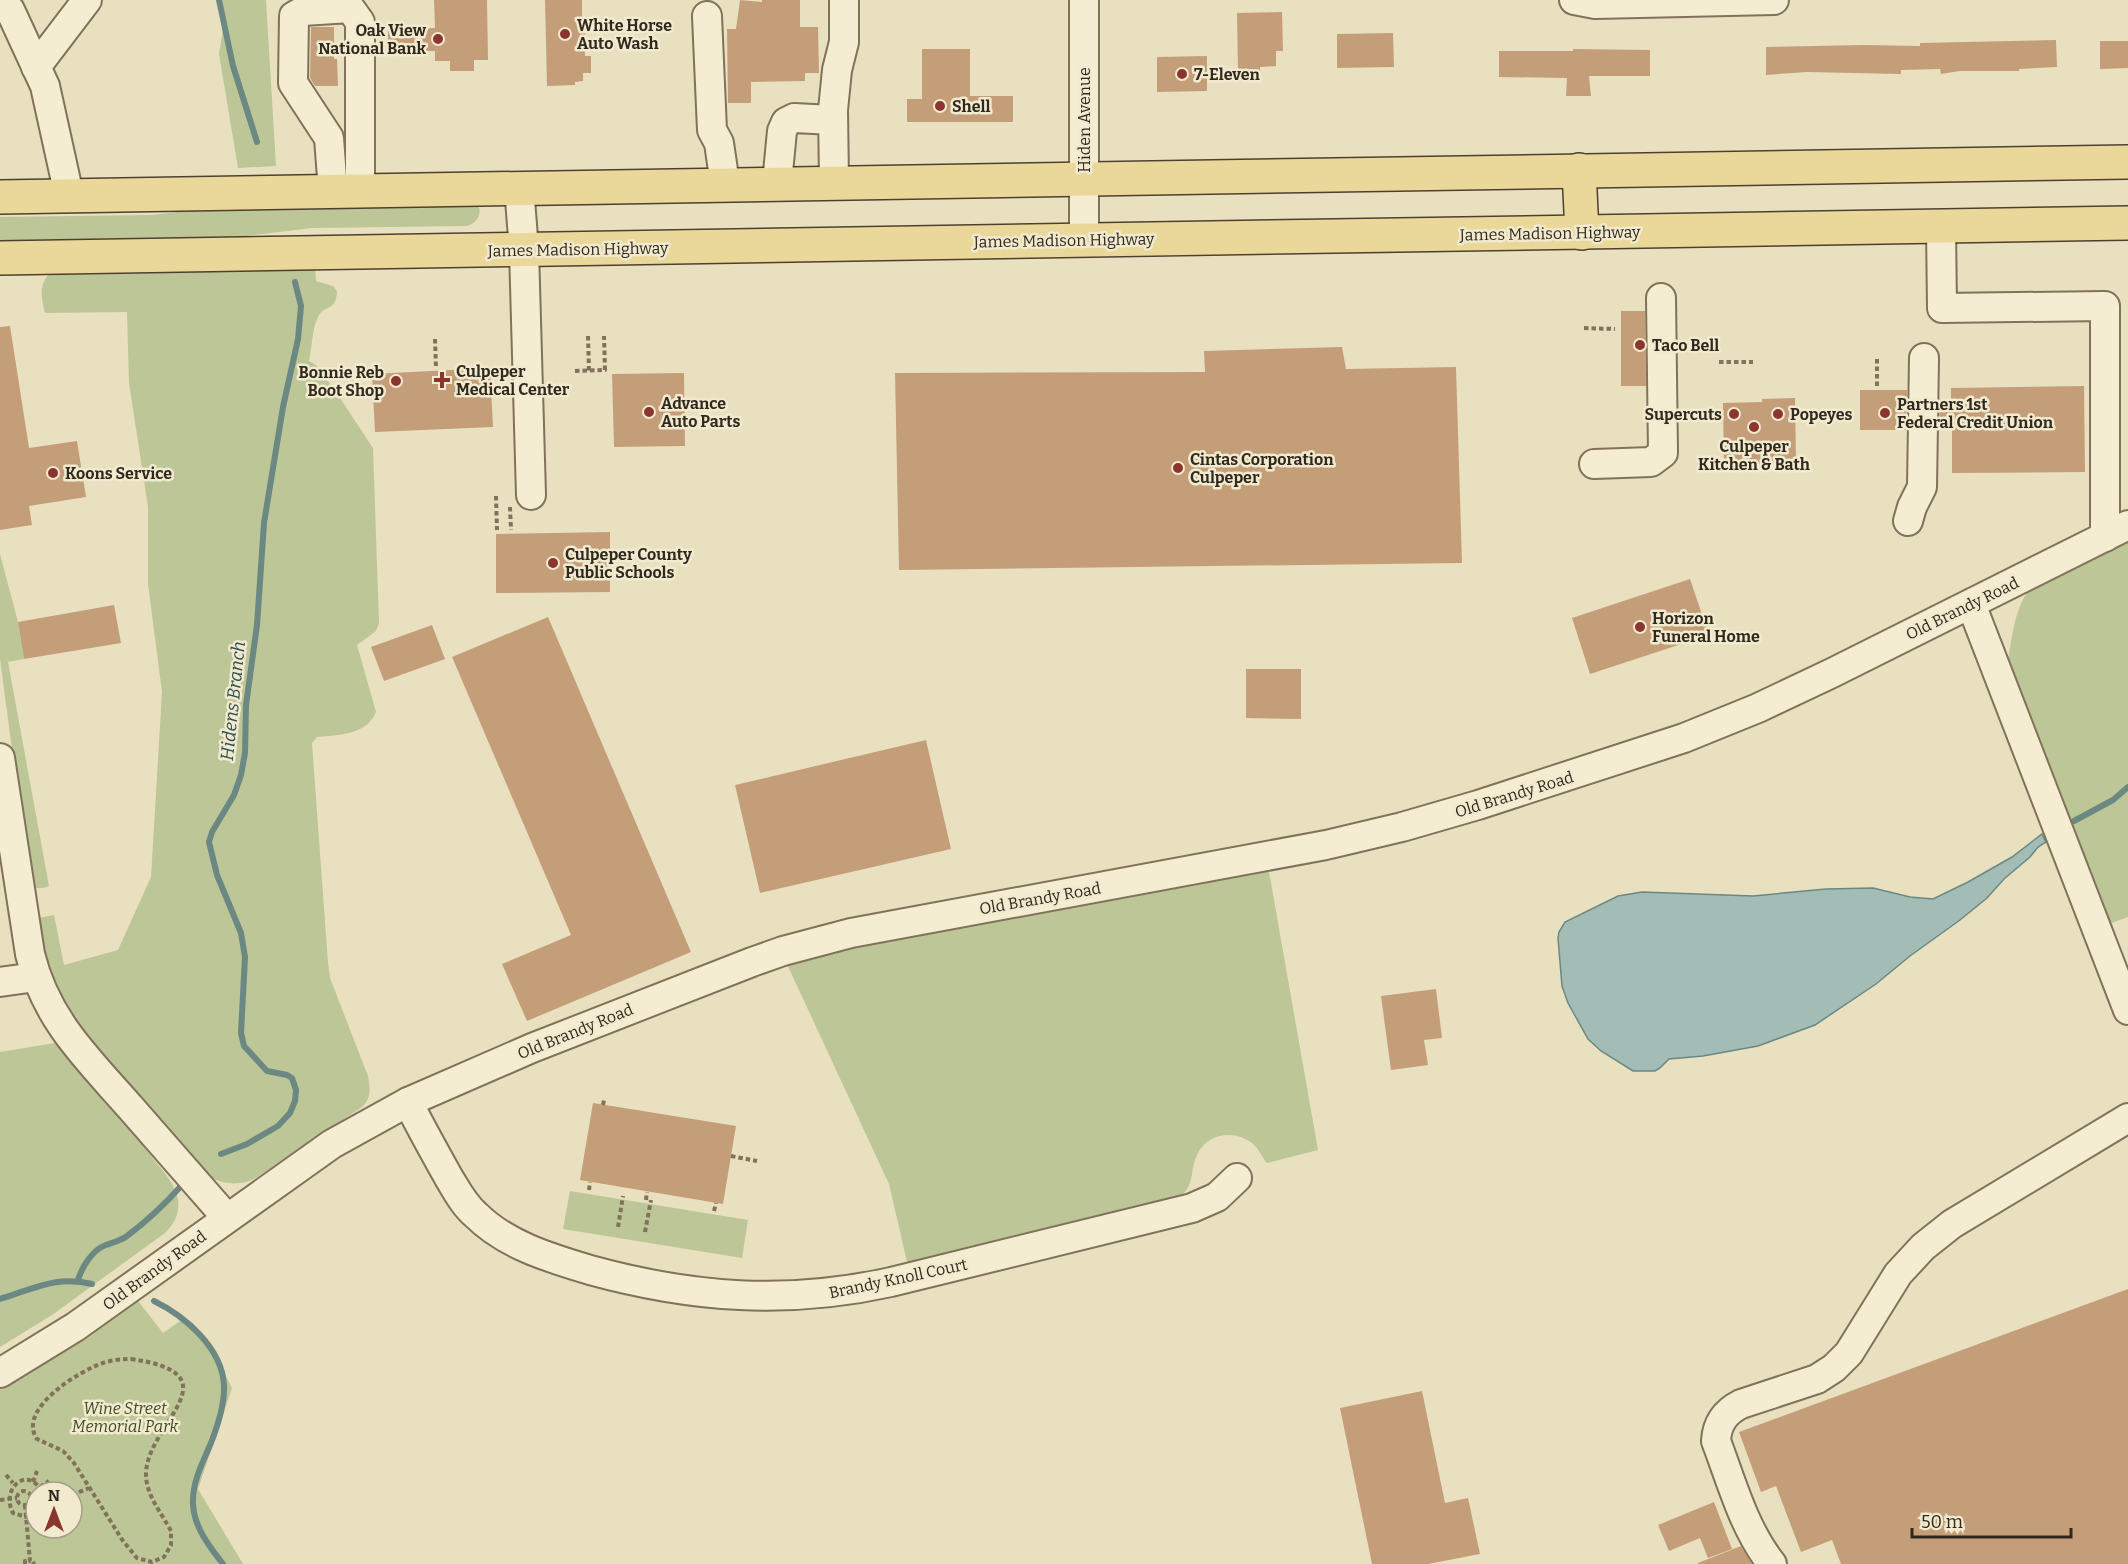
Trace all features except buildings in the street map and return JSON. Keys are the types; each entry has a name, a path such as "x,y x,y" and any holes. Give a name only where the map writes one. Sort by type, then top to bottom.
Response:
{"main road":[{"path":"0,197 2128,162"},
{"path":"1579,170 1582,233"},
{"name":"James Madison Highway","path":"0,258 2128,223"}],"street":[{"path":"36,67 87,0"},
{"path":"834,182 833,120 837,70 844,42 844,0"},
{"name":"Hiden Avenue","path":"1084,0 1084,240"},
{"path":"1574,0 1595,4 1774,0"},
{"path":"0,2 10,10 45,86 69,195"},
{"path":"350,8 360,22 347,191 329,138 293,83 294,16 303,11 350,8"},
{"path":"707,15 712,130 719,143 725,184"},
{"path":"777,183 782,131 786,122 794,118 833,120"},
{"path":"519,187 524,250 520,496"},
{"path":"1941,227 1942,308 2105,306 2116,531"},
{"path":"1594,464 1651,462 1663,453 1662,298"},
{"path":"1908,521 1922,487 1924,358"},
{"name":"Old Brandy Road","path":"0,1373 75,1326 332,1144 408,1102 532,1047 783,951 863,931 1326,845 1402,827 1600,767 1684,738 1758,708 2116,531"},
{"path":"1971,604 2128,1010"},
{"path":"0,758 30,954 36,976 52,1013 71,1040 227,1218"},
{"path":"0,982 36,976"},
{"name":"Brandy Knoll Court","path":"408,1102 463,1201 473,1213 500,1234 538,1253 608,1275 672,1289 729,1296 807,1296 891,1282 1192,1208 1217,1197 1237,1178"},
{"path":"1772,1564 1763,1554 1747,1523 1716,1441 1716,1431 1721,1419 1741,1404 1817,1379 1834,1368 1849,1353 1898,1274 1923,1247 1952,1224 2128,1118"}],"path":[{"path":"1584,328 1615,329"},
{"path":"588,336 589,371"},
{"path":"575,371 605,370 604,336"},
{"path":"435,339 436,368"},
{"path":"1877,359 1877,388"},
{"path":"1719,362 1753,362"},
{"path":"496,496 497,530"},
{"path":"511,530 520,496"},
{"path":"731,1156 757,1161"},
{"path":"589,1190 590,1182"},
{"path":"645,1232 647,1192"},
{"path":"618,1227 623,1196"},
{"path":"714,1211 716,1203"},
{"path":"131,1359 170,1368 181,1380 181,1399 173,1416 151,1449 146,1474 150,1493 172,1534 171,1545 166,1554 152,1562 137,1558 123,1541 89,1488 67,1455 35,1437 33,1425 42,1406 51,1394 77,1375 106,1362 131,1359"},
{"path":"34,1480 37,1471"},
{"path":"6,1475 13,1483"},
{"path":"24,1505 20,1504 17,1498 18,1493 23,1491 23,1480 13,1483 6,1499 11,1512 24,1517"},
{"path":"84,1490 89,1488"},
{"path":"0,1500 17,1498"},
{"path":"28,1540 30,1563"}],"green space":[{"path":"219,0 266,0 276,166 238,168 219,54 224,23"},
{"path":"477,202 480,210 478,217 474,223 466,226 312,228 229,238 0,243 0,217 151,215 255,203"},
{"path":"315,266 316,281 333,286 337,291 335,302 321,313 316,322 309,361 316,365 334,389 373,448 379,623 376,631 357,645 376,712 372,720 359,729 343,734 317,737 312,743 330,978 368,1076 370,1093 362,1107 256,1178 243,1183 231,1183 218,1181 206,1175 79,1036 57,1002 34,919 54,915 64,965 118,950 151,877 162,692 148,584 148,507 129,383 127,312 45,313 42,291 44,281 52,272"},
{"path":"2128,535 2128,917 2106,925 2008,659 2018,611 2031,589 2072,564"},
{"path":"0,554 18,622 24,659 8,662 49,886 41,888 30,885 0,659"},
{"path":"1268,866 1318,1150 1267,1163 1255,1146 1246,1139 1230,1135 1214,1138 1207,1142 1197,1155 1188,1188 1179,1198 908,1266 889,1184 786,962 805,954"},
{"path":"55,1043 118,1115 172,1183 177,1194 178,1210 174,1222 165,1233 52,1315 0,1347 0,1052"},
{"path":"570,1191 748,1220 742,1258 563,1229"},
{"name":"Wine Street Memorial Park","path":"135,1297 163,1333 180,1321 207,1339 232,1388 198,1489 243,1564 0,1564 0,1385"}],"water":[{"path":"2042,834 2046,842 2004,879 1987,898 1876,984 1815,1025 1758,1046 1703,1056 1669,1059 1655,1071 1633,1071 1601,1051 1588,1039 1568,1003 1562,986 1558,938 1565,922 1618,896 1642,892 1753,896 1826,889 1873,888 1910,897 1933,899 2012,857"}],"waterway":[{"name":"Hidens Branch","path":"219,0 233,66 257,142"},
{"name":"Hidens Branch","path":"221,1154 247,1144 278,1126 290,1113 295,1101 296,1090 292,1078 267,1071 244,1046 241,1033 245,957 241,933 217,875 209,842 212,832 234,795 245,753 246,705 257,625 264,523 283,407 298,339 301,306 295,282"},
{"path":"2074,821 2113,800 2128,787"},
{"name":"Hidens Branch","path":"78,1280 85,1265 96,1251 127,1236 156,1212 182,1185"},
{"path":"0,1299 56,1282 92,1284"},
{"path":"154,1301 178,1315 200,1335 217,1358 222,1371 224,1385 222,1407 214,1436 196,1480 193,1504 199,1528 223,1564"}],"place":[{"name":"White Horse Auto Wash","path":"565,34"},
{"name":"Oak View National Bank","path":"438,39"},
{"name":"7-Eleven","path":"1182,74"},
{"name":"Shell","path":"940,106"},
{"name":"Taco Bell","path":"1640,345"},
{"name":"Culpeper Medical Center","path":"442,380"},
{"name":"Bonnie Reb Boot Shop","path":"396,381"},
{"name":"Advance Auto Parts","path":"649,412"},
{"name":"Partners 1st Federal Credit Union","path":"1885,413"},
{"name":"Supercuts","path":"1734,414"},
{"name":"Popeyes","path":"1778,414"},
{"name":"Culpeper Kitchen & Bath","path":"1754,427"},
{"name":"Cintas Corporation Culpeper","path":"1178,468"},
{"name":"Koons Service","path":"53,473"},
{"name":"Culpeper County Public Schools","path":"553,563"},
{"name":"Horizon Funeral Home","path":"1640,627"}]}
